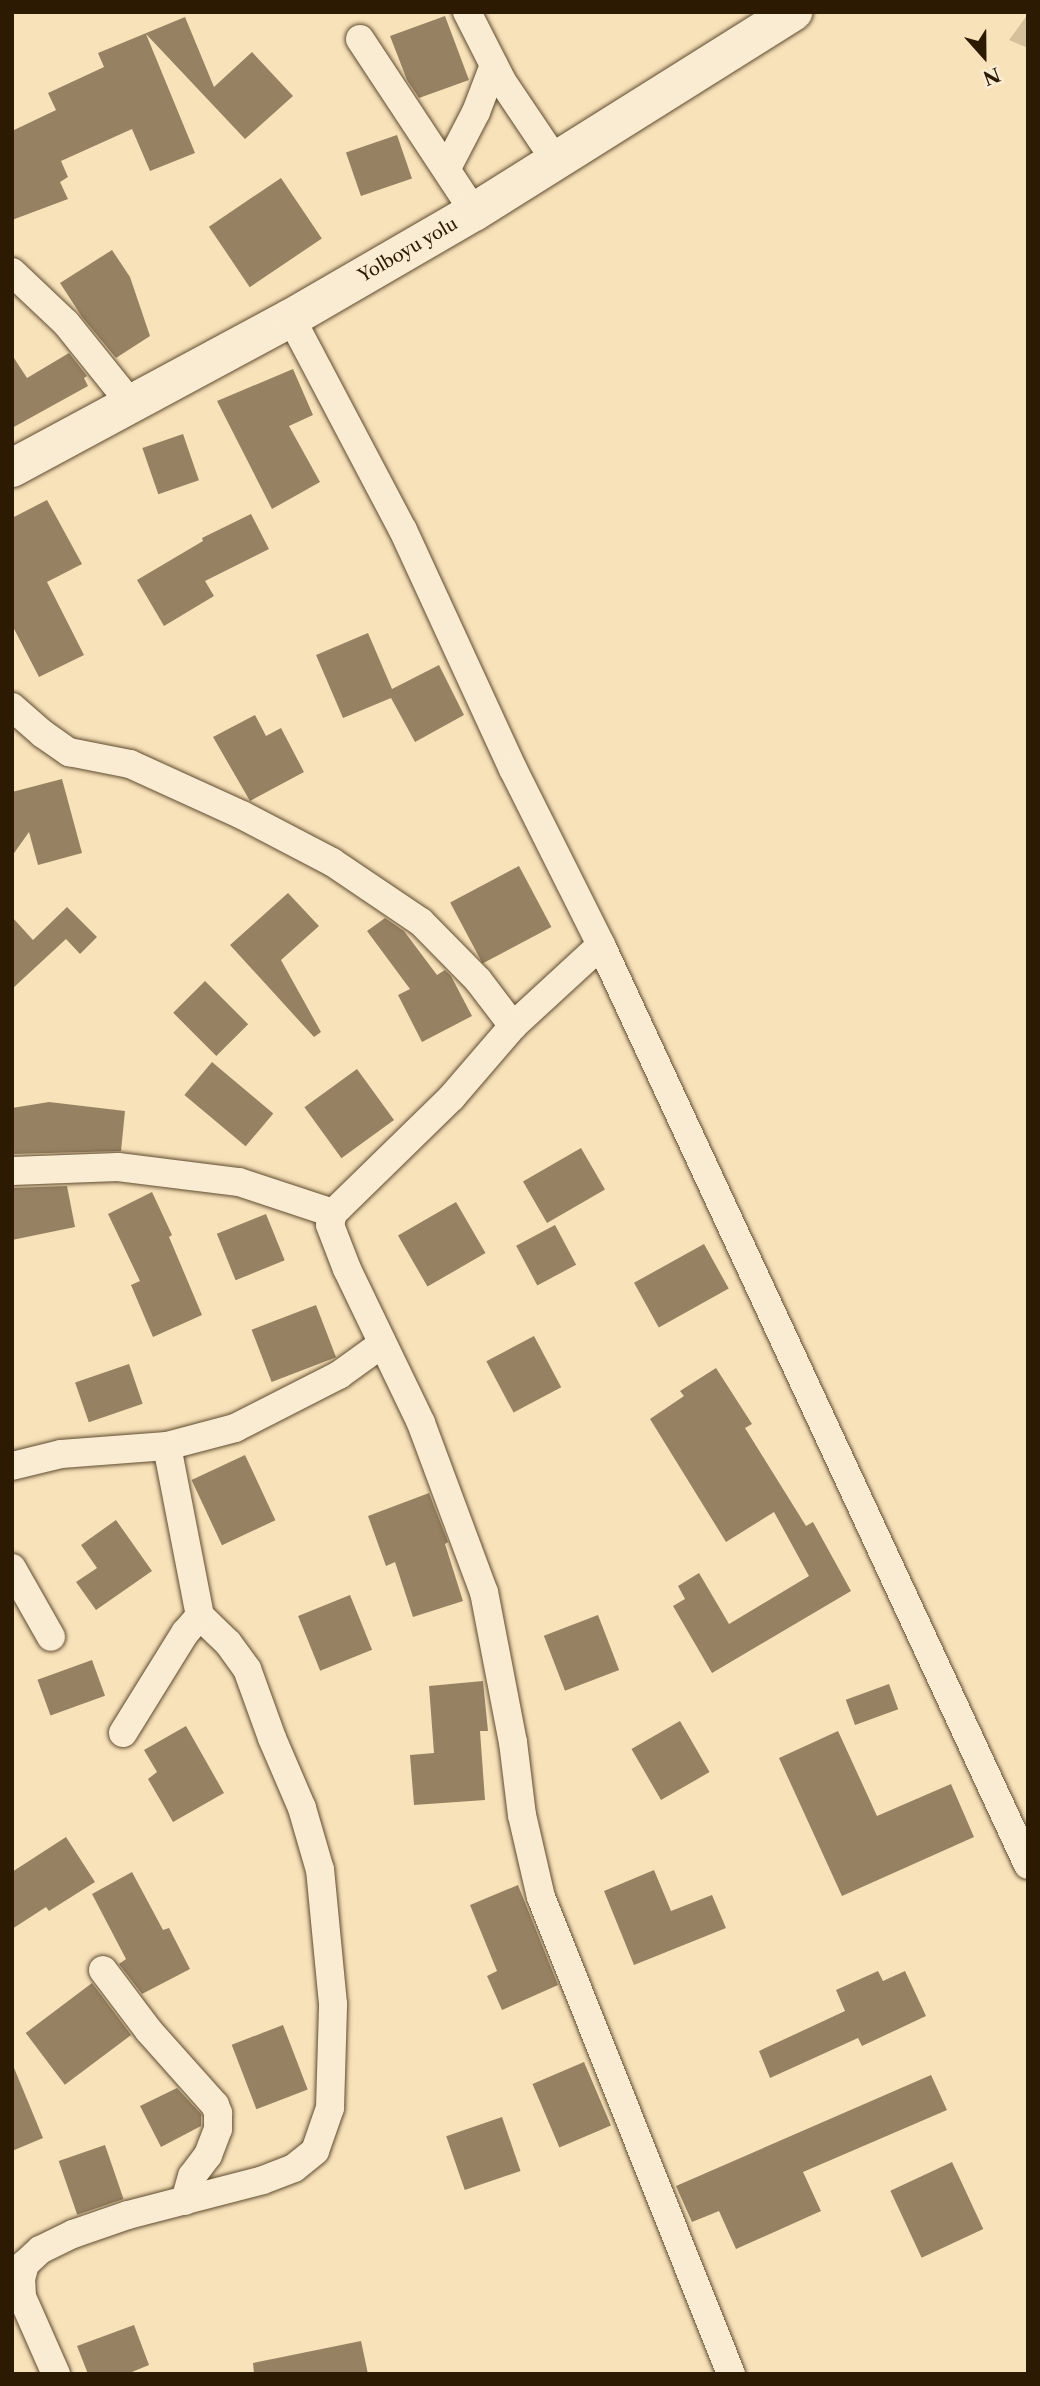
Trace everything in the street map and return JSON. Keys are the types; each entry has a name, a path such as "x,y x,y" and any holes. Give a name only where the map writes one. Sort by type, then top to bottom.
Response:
{"main road":[{"name":"Yolboyu yolu","path":"12,468 291,318 474,212 793,12"}],"street":[{"path":"467,12 494,65 555,160"},
{"path":"360,39 414,125 447,168 474,212"},
{"path":"447,168 476,112 494,65"},
{"path":"12,272 66,323 132,405"},
{"path":"291,318 403,530 513,769 601,944 1028,1865"},
{"path":"12,707 69,752 130,764 155,775 242,815 373,888 421,922 478,980 513,1026"},
{"path":"601,944 513,1026 452,1097 332,1213 330,1225 332,1235 382,1344 421,1423 484,1592 511,1730 522,1815 541,1897 731,2374"},
{"path":"12,1171 118,1167 239,1182 332,1213"},
{"path":"12,1466 61,1454 167,1446 235,1428 339,1375 382,1344"},
{"path":"56,2374 22,2297 21,2279 25,2264 40,2250 73,2234 128,2215 263,2180 294,2168 315,2151 330,2108 333,2004 320,1870 302,1808 272,1738 247,1669 229,1643 200,1616 167,1446"},
{"path":"12,1568 51,1637"},
{"path":"123,1733 185,1633 200,1616"},
{"path":"103,1970 149,2031 215,2105 218,2113 218,2129 208,2155 192,2176 185,2201"}],"shaded area":[{"path":"1028,14 1028,48 1009,40"}],"building":[{"path":"445,16 469,80 419,98 407,80 390,36"},
{"path":"185,17 214,87 252,52 293,96 245,139 146,34 195,153 150,171 132,129 61,161 68,177 60,182 68,199 12,220 12,131 56,110 48,93 104,67 98,53"},
{"path":"397,135 412,178 361,196 346,153"},
{"path":"281,178 322,239 250,287 209,227"},
{"path":"112,250 130,277 150,336 116,358 82,317 60,283"},
{"path":"69,353 87,376 84,378 88,386 12,428 12,355 27,378"},
{"path":"293,369 313,415 289,426 320,482 272,509 217,401"},
{"path":"183,434 199,480 158,494 142,448"},
{"path":"47,500 82,564 47,582 84,655 39,677 12,625 12,518"},
{"path":"251,514 269,549 205,581 214,596 164,626 137,580 203,541 202,538"},
{"path":"368,633 392,689 439,665 464,715 415,742 391,698 343,718 316,655"},
{"path":"255,715 266,736 281,728 304,772 250,801 213,737"},
{"path":"62,779 82,853 38,865 29,832 12,856 12,792"},
{"path":"519,866 551,927 483,964 450,903"},
{"path":"288,893 319,926 281,960 321,1032 314,1037 230,945"},
{"path":"67,907 97,937 80,954 66,939 12,989 12,917 33,940"},
{"path":"385,918 404,931 437,975 445,970 451,976 472,1016 422,1042 398,995 410,989 367,931"},
{"path":"205,981 248,1024 216,1056 173,1013"},
{"path":"212,1062 273,1113 246,1146 184,1095"},
{"path":"357,1069 394,1120 341,1158 304,1107"},
{"path":"49,1102 125,1111 121,1151 12,1154 12,1108"},
{"path":"581,1148 605,1190 547,1223 523,1182"},
{"path":"67,1186 75,1227 12,1240 12,1188"},
{"path":"152,1192 172,1235 169,1237 202,1315 153,1337 131,1285 140,1281 108,1214"},
{"path":"456,1202 486,1253 427,1287 398,1236"},
{"path":"266,1214 285,1260 236,1280 217,1234"},
{"path":"555,1225 576,1265 537,1285 516,1246"},
{"path":"704,1244 729,1289 659,1327 634,1283"},
{"path":"316,1305 336,1357 272,1382 252,1330"},
{"path":"534,1336 561,1387 514,1413 486,1361"},
{"path":"129,1364 143,1404 89,1422 75,1383"},
{"path":"716,1368 752,1424 745,1428 806,1526 813,1522 851,1591 712,1673 673,1606 685,1599 678,1586 699,1573 729,1624 809,1576 774,1512 726,1542 650,1419 684,1396 680,1391"},
{"path":"245,1455 275,1520 222,1545 192,1480"},
{"path":"429,1493 448,1542 445,1544 463,1601 413,1617 395,1562 386,1566 368,1516"},
{"path":"116,1520 152,1571 96,1610 76,1582 97,1568 81,1545"},
{"path":"350,1595 372,1650 320,1671 298,1616"},
{"path":"598,1615 619,1670 565,1691 544,1636"},
{"path":"92,1660 105,1696 50,1716 37,1680"},
{"path":"483,1681 488,1731 480,1731 485,1800 414,1805 410,1755 434,1753 429,1686"},
{"path":"889,1684 898,1709 855,1725 846,1700"},
{"path":"680,1721 710,1772 661,1800 632,1749"},
{"path":"186,1726 224,1793 173,1822 148,1779 157,1772 144,1750"},
{"path":"838,1731 877,1816 951,1784 974,1837 842,1896 779,1758"},
{"path":"66,1837 95,1882 49,1911 46,1907 12,1929 12,1872"},
{"path":"654,1870 671,1911 712,1895 726,1928 634,1965 604,1891"},
{"path":"132,1872 163,1930 169,1928 190,1969 142,1994 119,1964 126,1959 92,1894"},
{"path":"518,1885 558,1985 502,2010 487,1976 497,1971 470,1905"},
{"path":"878,1971 883,1981 905,1971 926,2016 862,2046 858,2038 770,2078 759,2051 845,2011 836,1990"},
{"path":"92,1983 131,2035 65,2085 26,2033"},
{"path":"283,2025 308,2089 256,2109 232,2045"},
{"path":"584,2062 611,2126 559,2147 532,2084"},
{"path":"12,2063 43,2138 12,2151"},
{"path":"931,2075 947,2110 803,2172 821,2211 736,2249 719,2211 692,2222 676,2186"},
{"path":"177,2088 201,2114 201,2126 161,2147 140,2106"},
{"path":"502,2117 521,2171 465,2190 446,2136"},
{"path":"105,2145 124,2199 77,2215 59,2161"},
{"path":"952,2162 983,2229 922,2258 890,2191"},
{"path":"134,2325 149,2365 127,2374 88,2374 77,2346"},
{"path":"361,2341 368,2374 254,2374 253,2363"}]}
